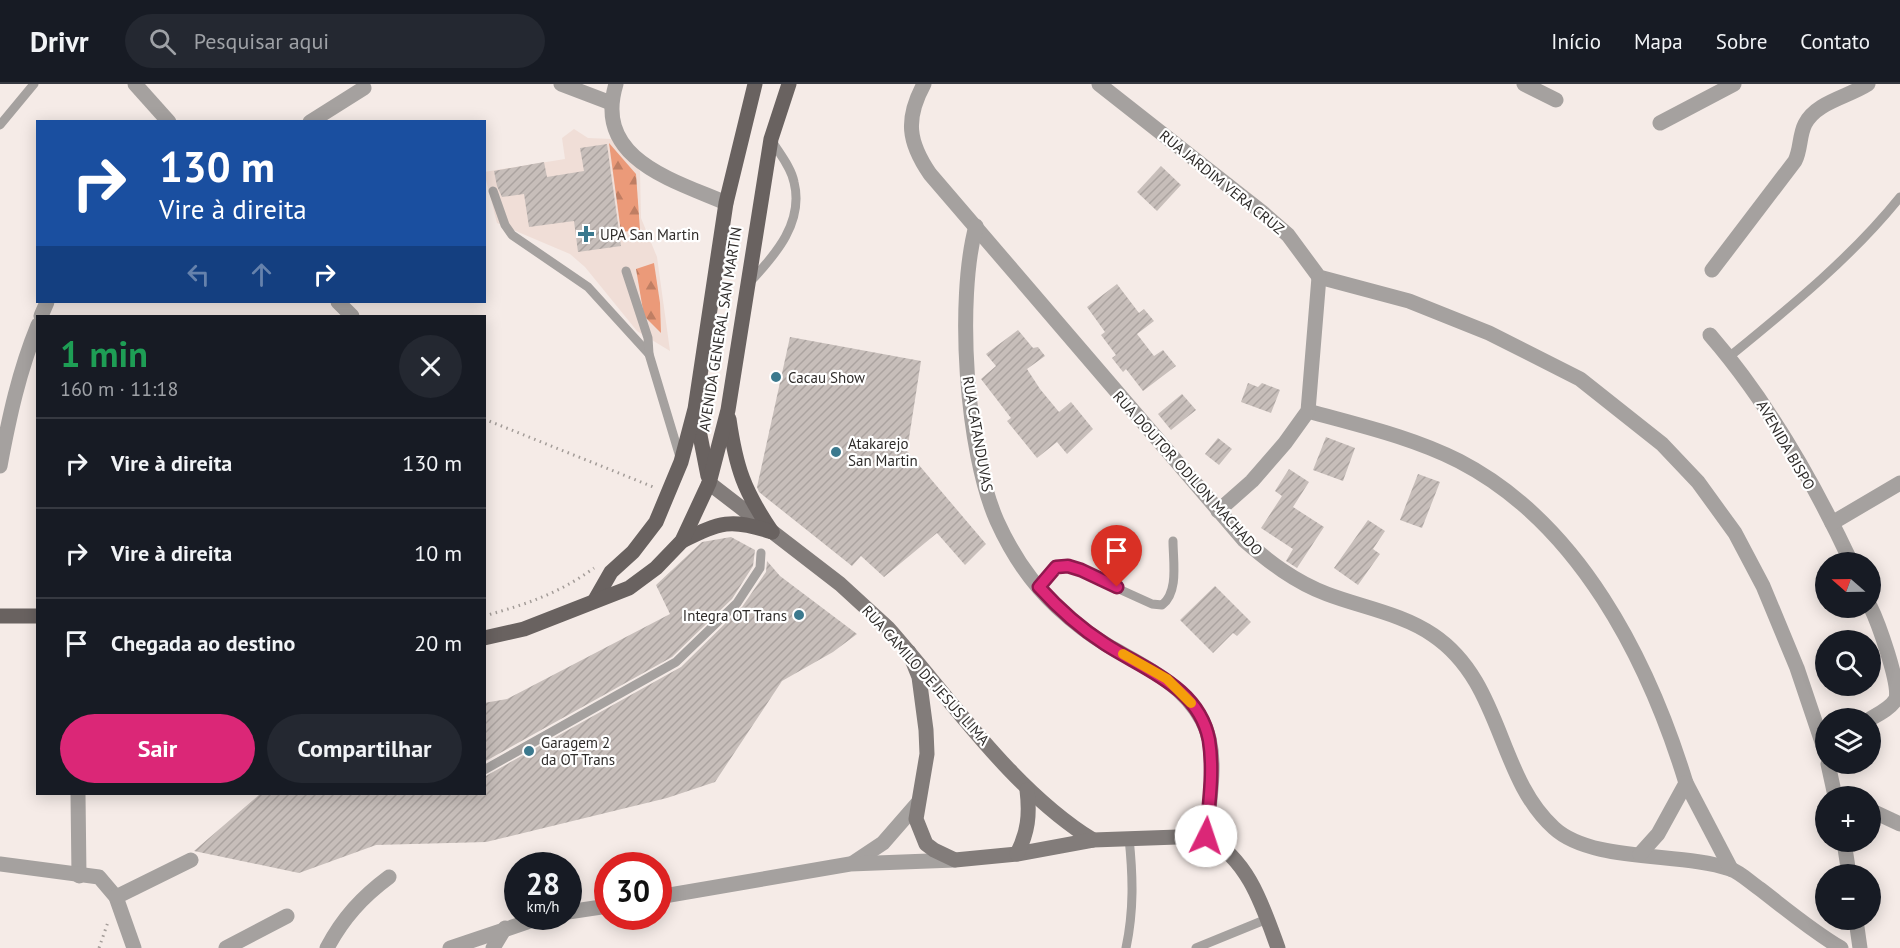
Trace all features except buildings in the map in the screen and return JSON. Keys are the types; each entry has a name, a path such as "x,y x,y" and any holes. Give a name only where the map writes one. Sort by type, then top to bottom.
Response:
{"main road":[{"name":"AVENIDA GENERAL SAN MARTIN","path":"595,600 611,572 633,552 656,522 681,462 695,409 726,203 755,84"},
{"name":"AVENIDA GENERAL SAN MARTIN","path":"486,638 524,629 629,588 656,568 682,542 709,483 728,410 771,139 789,84"},
{"path":"695,409 709,483"},
{"path":"728,410 734,456 743,484 772,532"},
{"name":"RUA CAMILO DE JESUS LIMA","path":"709,483 864,604 909,651 1027,790 1068,825 1093,840"},
{"path":"682,542 712,527 744,522 772,532"},
{"path":"0,616 36,616"},
{"path":"909,651 919,677 926,730 923,783 916,804 919,831 926,844 955,860 1017,854 1093,840 1206,836 1222,845 1238,860 1257,892 1278,948"},
{"path":"1017,854 1026,836 1030,813 1027,790"}],"street":[{"path":"135,84 167,120"},
{"path":"561,84 611,103"},
{"path":"616,84 611,103 615,132 637,160 666,177 726,203"},
{"name":"RUA DOUTOR ODILON MACHADO","path":"924,84 911,119 912,140 918,156 930,174 1218,511 1266,560 1296,580 1325,593 1431,633 1454,651 1471,672 1484,696 1538,814 1557,831 1580,843 1604,850 1731,869 1840,948"},
{"name":"RUA JARDIM VERA CRUZ","path":"1099,84 1263,213 1288,235 1319,277"},
{"path":"1524,84 1556,100"},
{"path":"1660,123 1734,84"},
{"path":"1712,270 1795,160 1801,146 1802,130 1814,112 1868,84"},
{"path":"313,120 364,88"},
{"name":"RUA CATANDUVAS","path":"976,226 968,270 967,366 974,430 985,488 996,520 1008,544 1039,587 1056,606 1104,643 1167,679 1192,704 1203,722 1210,752 1206,836"},
{"path":"1218,511 1252,481 1285,443 1308,411 1319,277 1409,301 1489,333 1580,379 1662,444 1698,482 1735,533 1763,586 1797,668 1815,721"},
{"path":"339,303 351,315"},
{"path":"0,466 22,366 36,330"},
{"name":"AVENIDA BISPO","path":"1710,335 1766,406 1846,552"},
{"path":"1308,411 1411,442 1459,461 1512,496 1558,537 1593,584 1623,635 1667,727 1686,783 1731,869"},
{"path":"1832,523 1900,483"},
{"path":"1875,618 1885,642 1898,689 1893,703 1881,711"},
{"path":"1640,854 1658,834 1686,783"},
{"path":"78,795 79,876"},
{"path":"850,864 883,843 916,804"},
{"path":"1881,815 1900,824"},
{"path":"110,889 191,860"},
{"path":"672,895 850,864 955,860"},
{"path":"0,864 79,876 94,875 110,889 134,948"},
{"path":"327,948 348,914 365,895 389,877"},
{"path":"226,948 287,916"},
{"path":"450,948 504,928"},
{"path":"493,948 504,930"},
{"path":"1857,930 1860,948"}],"lane":[{"path":"0,125 34,84"},
{"path":"747,285 785,241 795,196 794,182 771,139"},
{"path":"493,191 505,225 512,236 588,287 649,354"},
{"path":"1729,357 1807,292 1876,227 1900,197"},
{"path":"626,271 648,338 649,354 681,462"},
{"path":"1039,587 1056,567 1068,566 1152,604 1162,605 1169,600 1173,590 1173,541"},
{"path":"486,769 676,662 737,603 760,568 761,553"},
{"path":"1126,948 1132,921 1134,888 1129,838"},
{"path":"1196,948 1267,919"}],"path":[{"path":"486,420 670,493"},
{"path":"486,615 539,601 575,582 594,568"}],"shaded area":[{"name":"UPA San Martin","path":"574,129 588,138 612,139 640,171 641,218 657,257 670,351 637,331 585,267 570,254 497,223 486,172 565,159 562,138"}],"green space":[{"path":"609,143 636,174 640,230 621,232"},
{"path":"654,263 660,303 661,333 644,316 636,269"}],"slow traffic":[{"path":"1123,654 1167,679 1191,703"}],"place":[{"name":"UPA San Martin","path":"586,234"},
{"name":"Cacau Show","path":"776,377"},
{"name":"Atakarejo San Martin","path":"836,452"},
{"name":"Integra OT Trans","path":"799,615"},
{"name":"Garagem 2 da OT Trans","path":"529,751"}],"route":[{"path":"1117,587 1068,566 1056,567 1047,574 1039,587 1056,606 1104,643 1167,679 1192,704 1203,722 1210,752 1206,836"}]}
